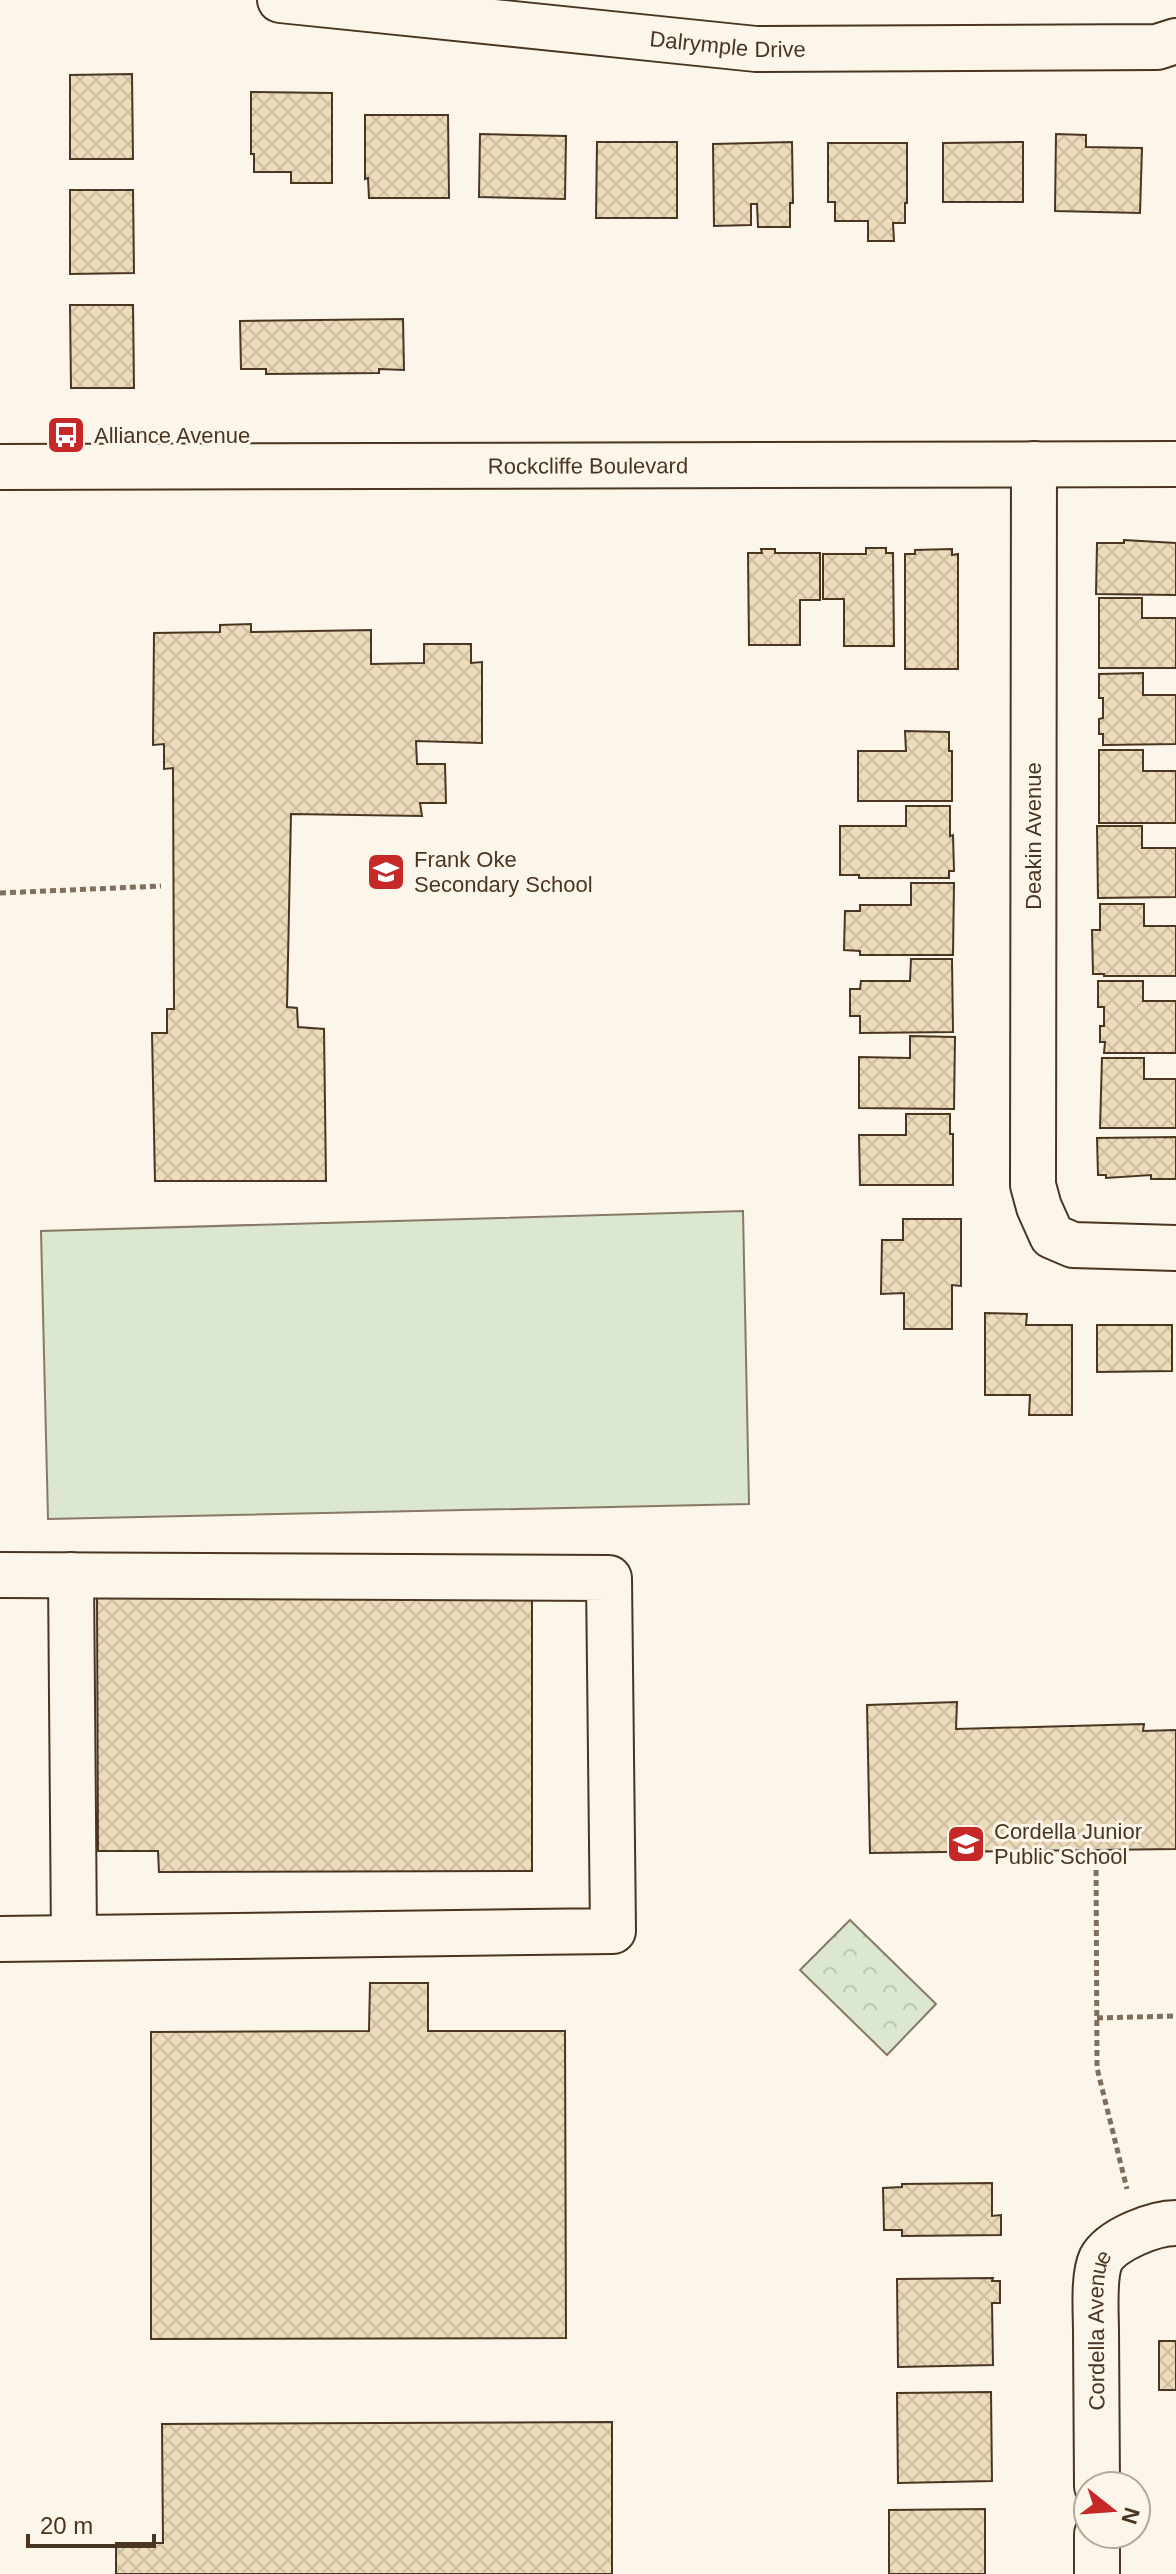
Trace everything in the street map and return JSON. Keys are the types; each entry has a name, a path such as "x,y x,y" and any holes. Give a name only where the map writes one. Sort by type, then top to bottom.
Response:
{"street":[{"name":"Dalrymple Drive","path":"280,0 756,49 1157,47 1176,41"},
{"name":"Deakin Avenue","path":"1034,464 1033,1185 1052,1236 1073,1245 1176,1248"},
{"name":"Rockcliffe Boulevard","path":"0,467 195,469 1176,464"},
{"path":"0,1575 609,1578 613,1931 0,1939"},
{"path":"71,1575 74,1938"},
{"name":"Cordella Avenue","path":"1097,2470 1096,2293 1100,2261 1112,2245 1165,2223 1176,2223"},
{"path":"1097,2550 1097,2574"}],"path":[{"path":"0,893 161,886"},
{"path":"1096,1850 1097,2068 1129,2198"},
{"path":"1097,2018 1176,2016"}],"green space":[{"path":"743,1211 749,1504 48,1519 41,1231"},
{"path":"850,1920 936,2004 887,2055 800,1970"}],"building":[{"path":"132,74 133,159 70,159 70,75"},
{"path":"251,92 332,93 332,183 291,183 291,172 254,172"},
{"path":"365,115 448,115 449,198 369,198 368,178 365,179"},
{"path":"480,134 566,136 565,199 479,197"},
{"path":"1056,134 1086,135 1086,147 1142,148 1140,213 1055,211"},
{"path":"597,142 677,142 677,218 596,218"},
{"path":"792,142 793,203 790,203 790,227 758,227 757,204 751,204 751,225 714,226 713,144"},
{"path":"1023,142 1023,202 943,202 943,143"},
{"path":"828,143 907,143 905,223 893,223 894,241 868,241 868,221 835,221 835,202 828,202"},
{"path":"70,190 133,190 134,273 70,274"},
{"path":"70,305 133,305 134,388 71,388"},
{"path":"403,319 404,370 266,374 266,369 241,369 240,321"},
{"path":"1124,540 1176,543 1176,595 1096,594 1097,543 1124,543"},
{"path":"866,548 886,548 886,553 893,553 894,646 844,646 844,599 823,599 823,554 866,554"},
{"path":"761,549 775,549 775,553 820,553 820,600 800,600 800,645 749,645 748,553 762,553"},
{"path":"952,549 952,555 958,554 958,669 905,669 905,554 915,554 915,550"},
{"path":"1099,598 1142,598 1142,618 1176,618 1176,668 1099,668"},
{"path":"251,624 251,632 371,630 371,664 424,663 424,644 471,644 471,663 482,662 482,743 416,741 417,764 445,764 446,803 420,803 422,816 291,814 287,1007 297,1008 298,1027 324,1029 326,1181 155,1181 152,1033 167,1033 167,1009 174,1009 173,768 164,769 164,744 153,745 154,633 220,632 220,625"},
{"path":"1143,673 1143,695 1176,695 1176,744 1103,745 1103,734 1099,734 1103,698 1099,698 1099,674"},
{"path":"905,731 949,732 952,801 858,801 858,751 906,751"},
{"path":"1099,750 1143,750 1143,771 1176,771 1176,823 1099,823"},
{"path":"906,806 950,806 954,871 949,871 949,878 859,878 859,875 840,875 840,826 906,826"},
{"path":"1097,826 1142,826 1142,848 1176,848 1176,897 1098,898"},
{"path":"911,883 954,883 953,955 860,955 860,951 844,950 845,911 860,911 860,905 911,905"},
{"path":"1100,904 1144,904 1144,926 1176,926 1176,976 1093,974 1092,930 1100,930"},
{"path":"911,959 952,959 953,1032 860,1033 860,1016 850,1016 850,989 860,989 861,981 910,981"},
{"path":"1098,981 1143,981 1143,1001 1176,1001 1176,1053 1104,1053 1105,1042 1100,1042 1100,1026 1104,1026 1104,1007 1098,1007"},
{"path":"910,1036 955,1037 954,1109 859,1108 859,1057 910,1058"},
{"path":"1102,1058 1144,1058 1144,1079 1176,1079 1176,1128 1100,1128"},
{"path":"906,1114 950,1114 953,1185 860,1185 859,1135 906,1135"},
{"path":"1176,1137 1176,1179 1151,1179 1151,1175 1106,1178 1106,1175 1098,1175 1097,1138"},
{"path":"903,1219 961,1219 961,1286 952,1285 952,1329 904,1329 904,1293 881,1294 882,1240 903,1240"},
{"path":"985,1313 1027,1314 1026,1325 1072,1325 1072,1415 1029,1415 1030,1395 985,1395"},
{"path":"1097,1325 1172,1325 1172,1371 1097,1372"},
{"path":"532,1592 532,1871 159,1872 158,1851 98,1851 97,1594"},
{"path":"957,1702 956,1729 1144,1724 1143,1731 1176,1730 1176,1849 870,1853 867,1705"},
{"path":"370,1983 428,1983 428,2031 565,2031 566,2338 151,2339 151,2032 369,2031"},
{"path":"992,2183 992,2216 1001,2215 1001,2235 902,2236 902,2230 884,2230 883,2188 902,2187 902,2184"},
{"path":"993,2278 992,2281 1000,2281 1000,2303 992,2303 993,2365 898,2367 897,2279"},
{"path":"1159,2341 1176,2341 1176,2390 1159,2390"},
{"path":"991,2392 992,2481 898,2483 897,2393"},
{"path":"612,2422 612,2574 116,2574 116,2543 163,2543 162,2424"},
{"path":"985,2509 985,2574 889,2574 889,2510"}],"place":[{"name":"Alliance Avenue","path":"66,435"},
{"name":"Frank Oke Secondary School","path":"386,872"},
{"name":"Cordella Junior Public School","path":"966,1844"}]}
